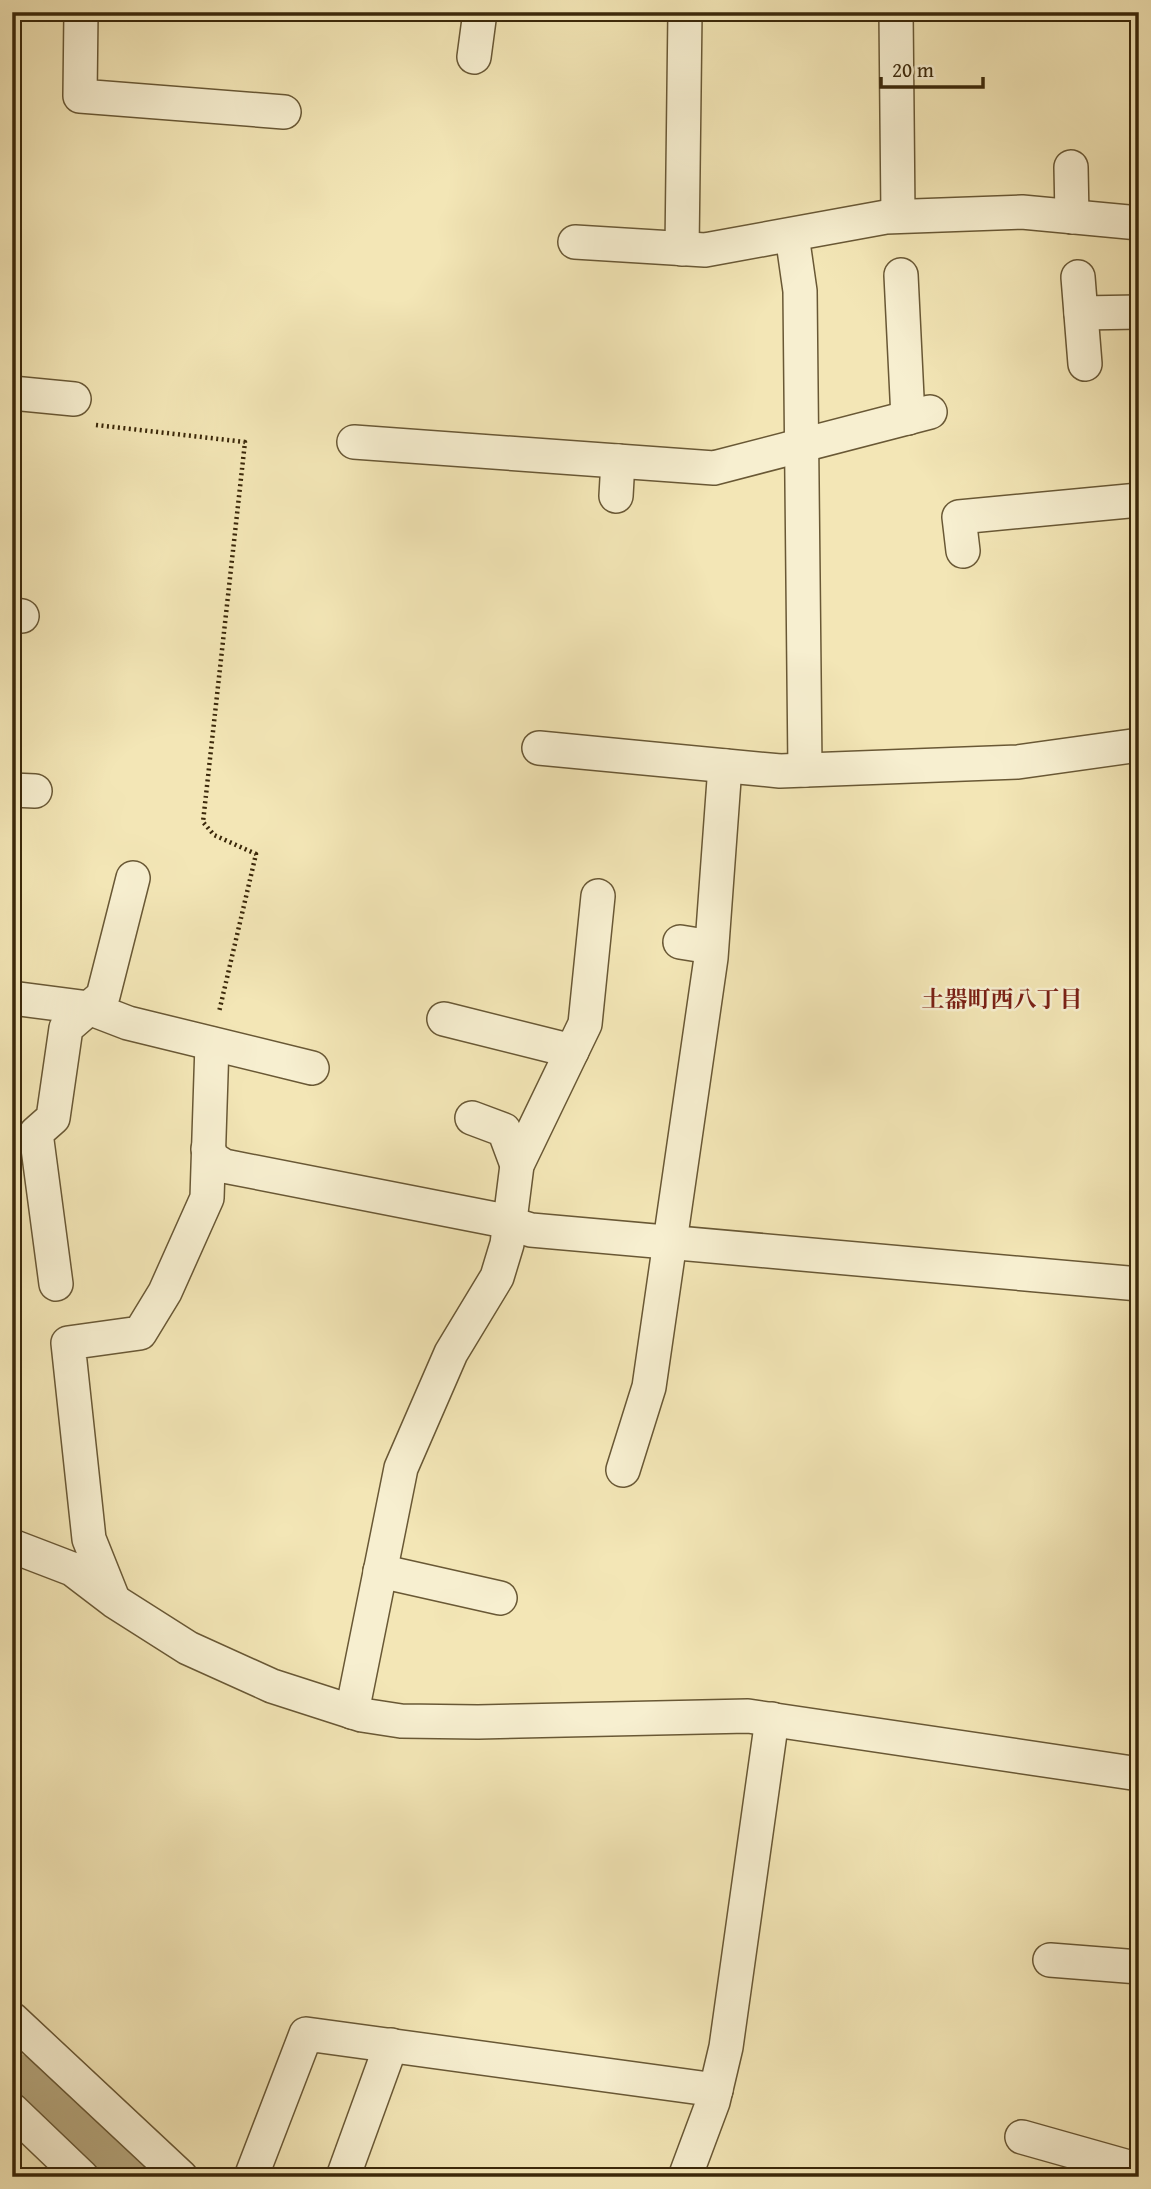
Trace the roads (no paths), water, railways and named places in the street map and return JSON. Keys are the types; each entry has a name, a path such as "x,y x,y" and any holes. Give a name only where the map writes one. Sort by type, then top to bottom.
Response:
{"street":[{"path":"81,12 80,96 284,111"},
{"path":"474,57 480,12"},
{"path":"682,249 685,12"},
{"path":"896,12 898,216"},
{"path":"1071,167 1072,217"},
{"path":"575,242 705,250 898,216 1022,212 1139,223"},
{"path":"792,234 800,291 805,770"},
{"path":"354,442 714,468 919,415 901,275"},
{"path":"1078,277 1086,364"},
{"path":"1081,313 1139,312"},
{"path":"12,393 74,399"},
{"path":"616,496 618,461"},
{"path":"963,551 959,517 1139,500"},
{"path":"539,748 726,766 805,770 1018,762 1139,744"},
{"path":"623,1471 651,1422 649,1387 668,1243 696,944 726,766"},
{"path":"55,1284 36,1133 53,1118 66,1028 103,996 133,878"},
{"path":"352,1712 401,1468 451,1353 497,1277 510,1224 517,1165 585,1024 598,897"},
{"path":"12,999 89,1008 128,1023 312,1068"},
{"path":"444,1020 572,1051"},
{"path":"114,1601 89,1539 68,1343 140,1333 165,1292 207,1198 212,1044"},
{"path":"472,1118 504,1130 517,1165"},
{"path":"208,1149 213,1159 224,1166 531,1230 1139,1284"},
{"path":"12,1546 72,1569 114,1601 188,1648 272,1686 352,1712 401,1721 676,1720 748,1716 1139,1774"},
{"path":"380,1571 500,1598"},
{"path":"685,2177 716,2090 726,2047 772,1718"},
{"path":"1050,1961 1139,1967"},
{"path":"12,2019 181,2177"},
{"path":"251,2177 306,2034 716,2090"},
{"path":"343,2177 391,2045"},
{"path":"12,2110 82,2177"},
{"path":"1022,2137 1139,2170"}],"waterway":[{"path":"12,2083 120,2177"}],"district":[{"name":"土器町西八丁目","path":"1002,999"}]}
